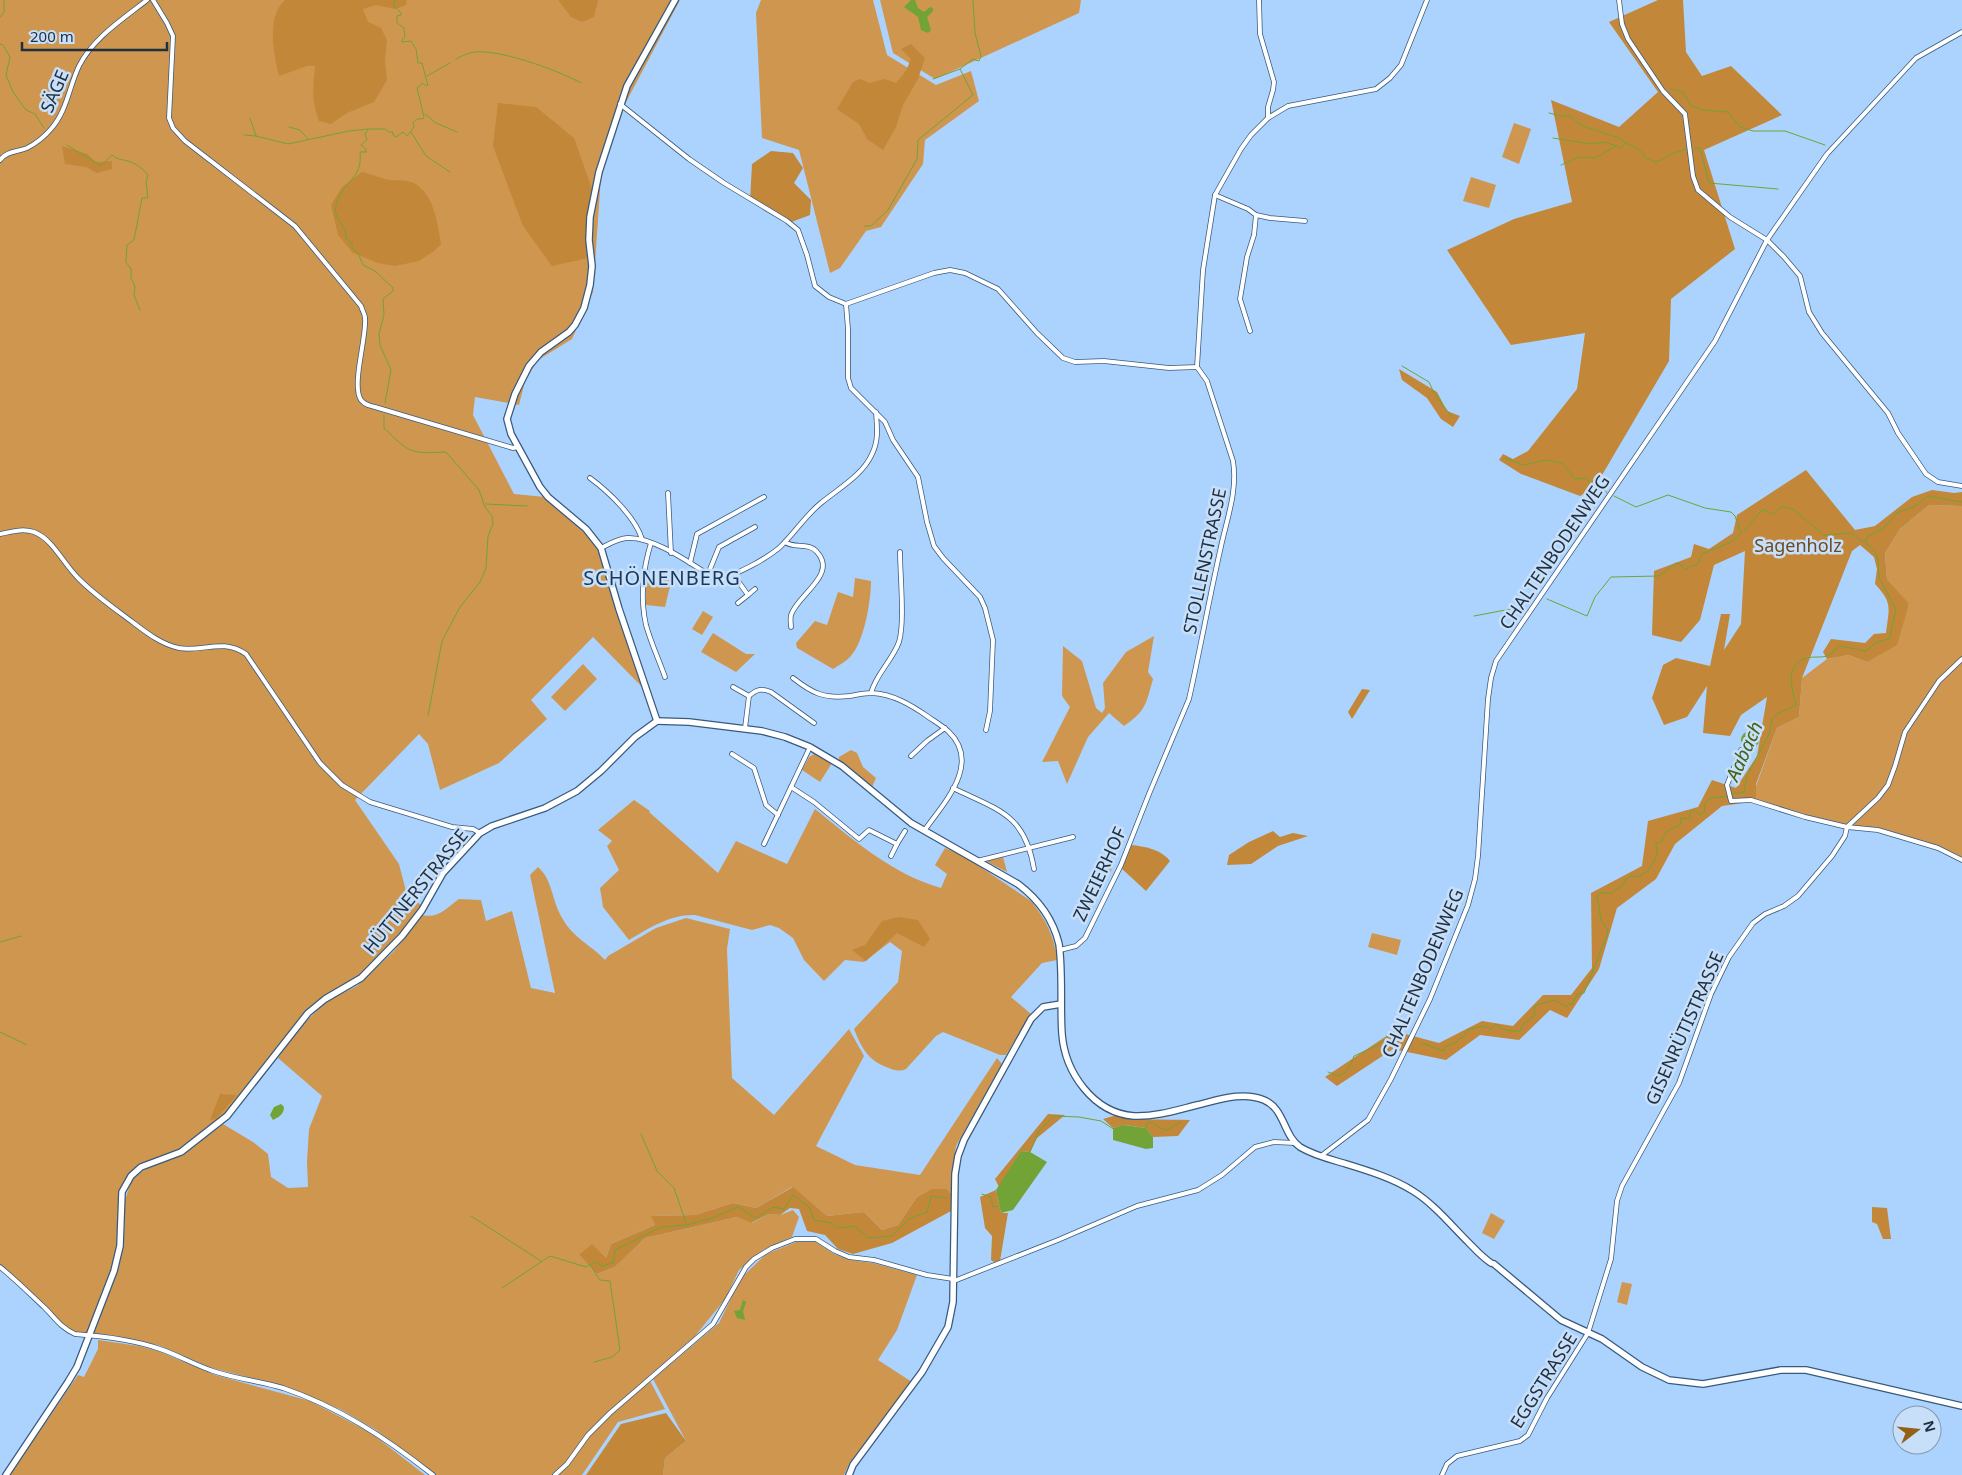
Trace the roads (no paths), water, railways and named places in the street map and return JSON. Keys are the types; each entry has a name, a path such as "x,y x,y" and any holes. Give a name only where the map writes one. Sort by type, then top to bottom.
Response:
{"street":[{"name":"SÄGE","path":"0,160 5,154 27,148 51,130 62,113 79,67 91,48 105,34 147,0"},
{"path":"153,0 173,36 169,118 173,128 185,141 296,226 361,306 365,318 359,378 361,400 375,407 504,446 518,447"},
{"path":"675,0 634,71 620,104 592,202 589,226 592,266 586,299 575,325 563,337 537,355 521,379 508,414 509,427 540,487 548,497 586,529 601,548 619,609 657,721 745,728 785,737 810,748 842,766 898,814 924,832 1018,884 1035,898 1055,930 1060,950 1062,1036 1068,1063 1088,1093 1106,1106 1126,1114 1145,1116 1228,1098 1253,1097 1265,1100 1275,1108 1295,1143"},
{"path":"1259,0 1260,34 1274,82 1274,90 1268,107 1268,118"},
{"path":"620,104 689,159 724,183 787,221 798,230 815,286 829,297 846,304 934,272 950,270 965,273 998,289 1037,334 1063,358 1075,362 1104,361 1169,368 1197,366 1203,270 1215,195 1241,150 1251,135 1268,118 1288,106 1376,88 1390,78 1401,65 1427,0"},
{"path":"1618,0 1622,24 1628,39 1663,91 1685,114 1693,176 1698,190 1730,217 1767,240 1800,276 1809,312 1822,333 1888,413 1898,433 1926,474 1938,482 1962,486"},
{"name":"CHALTENBODENWEG","path":"1321,1156 1368,1120 1391,1079 1430,999 1468,905 1475,879 1478,856 1488,699 1496,661 1715,341 1767,240 1827,154 1916,58 1962,32"},
{"path":"1215,195 1248,209 1256,215 1305,221"},
{"path":"1250,331 1240,299 1254,235 1256,215"},
{"path":"846,304 848,378 851,388 885,422 893,440 918,477 934,546 980,597 985,608 993,640 990,711 986,730"},
{"name":"STOLLENSTRASSE","path":"1149,794 1189,698 1233,496 1235,472 1233,461 1207,381 1197,366"},
{"path":"601,548 625,538 642,540 671,553 719,581 774,552 819,505 865,466 877,440 876,412"},
{"path":"590,478 604,488 620,505 639,530 642,540"},
{"path":"668,493 671,553"},
{"path":"690,564 697,534 764,498"},
{"path":"708,574 719,547 755,527"},
{"path":"0,534 21,530 35,532 42,537 93,592 134,624 167,644 184,648 228,646 246,654 320,763 337,781 354,794 370,802 452,827 473,829 480,833"},
{"path":"785,542 788,544 810,546 817,552 823,567 822,575 807,591 791,616 791,627"},
{"path":"651,543 645,569 644,608 646,625 665,677"},
{"path":"871,693 876,679 893,655 899,640 901,621 900,552"},
{"path":"733,574 748,594"},
{"path":"738,603 755,589"},
{"name":"GISENRÜTISTRASSE","path":"1588,1333 1611,1259 1617,1201 1622,1186 1679,1083 1711,994 1729,957 1753,922 1765,914 1784,906 1798,896 1832,856 1845,836 1847,827 1878,798 1888,785 1905,732 1939,682 1962,659"},
{"path":"793,678 806,688 822,696 834,698 871,693 892,697 911,705 945,728 959,744 963,758 961,774 954,788 924,832"},
{"path":"733,687 749,696"},
{"path":"745,728 749,696 755,691 763,689 771,692 814,724"},
{"name":"HÜTTNERSTRASSE","path":"6,1475 73,1375 118,1258 122,1230 121,1198 124,1187 131,1176 142,1167 182,1152 227,1116 308,1014 325,998 355,982 371,969 413,924 443,873 480,833 492,826 545,808 577,791 601,771 636,736 657,721"},
{"path":"912,756 927,740 945,728"},
{"path":"764,844 810,748"},
{"path":"1741,750 1727,785 1731,801 1751,800 1805,817 1847,827 1873,829 1938,848 1962,860"},
{"path":"732,754 754,768 766,805 778,815"},
{"path":"791,788 814,802 859,839 870,830 897,844"},
{"path":"954,788 999,810 1015,822 1031,848 1034,869"},
{"name":"ZWEIERHOF","path":"1060,950 1076,946 1085,938 1120,867 1149,794"},
{"path":"891,856 905,831"},
{"path":"977,861 1073,837"},
{"path":"849,1475 853,1465 922,1372 942,1341 952,1314 955,1174 962,1148 1031,1019 1043,1008 1061,1004"},
{"path":"555,1475 567,1464 588,1435 610,1412 713,1324 739,1275 754,1259 772,1248 795,1239 816,1239 835,1251 849,1256 874,1260 953,1280 1074,1234 1137,1206 1198,1190 1222,1176 1243,1155 1255,1147 1274,1142 1295,1143 1321,1156 1389,1179 1414,1191 1492,1264 1561,1320 1610,1344 1648,1371 1669,1380 1696,1384 1725,1381 1781,1370 1806,1370 1962,1406"},
{"path":"0,1267 47,1309 59,1325 75,1334 159,1348 215,1372 273,1386 304,1396 339,1411 370,1428 433,1475"},
{"name":"EGGSTRASSE","path":"1442,1475 1446,1464 1457,1456 1520,1441 1528,1436 1547,1398 1588,1333"}],"waterway":[{"path":"0,17 4,12 4,0"},
{"path":"385,403 391,370 380,345 379,334 384,315 383,299 393,291 393,288 375,271 363,265 358,253 352,248 352,243 346,238 346,233 335,210 343,190 356,174 360,161 360,152 366,152 366,149 361,145 367,140 365,134 369,129 385,129 393,132 393,135 396,137 403,132 407,136 414,127 413,123 424,117 417,88 423,83 426,86 428,85 422,63 418,63 416,49 411,41 402,42 405,37 404,28 397,23 397,16 401,15 401,13 394,6 395,0"},
{"path":"864,226 871,226 888,210 917,159 918,140 973,95 960,69 973,59 979,61 981,56 975,33 973,0"},
{"path":"0,44 3,45 10,57 6,75 13,92 26,110 35,114 44,128"},
{"path":"456,59 470,53 481,52 510,56 543,66 581,83"},
{"path":"427,76 450,63"},
{"path":"933,79 960,69"},
{"path":"1671,89 1683,92 1691,106 1704,110 1728,112 1740,127 1753,131 1785,131 1825,145"},
{"path":"1549,113 1570,116 1580,125 1619,138 1626,143"},
{"path":"425,114 436,123 457,132"},
{"path":"250,118 256,136"},
{"path":"289,127 300,130 308,139"},
{"path":"244,135 288,144 349,131 368,129"},
{"path":"411,132 426,156 450,172"},
{"path":"1553,138 1591,144 1605,142 1621,148 1626,143 1639,149 1646,158 1655,162 1686,149"},
{"path":"67,145 101,166 112,155 136,164 148,175 146,182 148,198 142,198 134,240 127,245 126,262 131,269 131,278 135,286 134,295 140,310"},
{"path":"1561,165 1579,157 1595,158 1616,146"},
{"path":"1695,148 1700,148 1709,183 1778,189"},
{"path":"1402,366 1429,382 1434,393 1452,417"},
{"path":"384,415 384,428 400,443 411,450 425,453 446,452 479,490 485,507 492,516 493,524 488,536 486,568 480,582 460,607 442,641 428,716"},
{"path":"1504,458 1524,465 1546,460 1562,463 1575,479 1586,478 1593,486 1604,489 1607,493"},
{"path":"1547,599 1587,616 1595,597 1611,577 1659,576 1676,563 1680,564 1685,570 1697,565 1702,554 1731,542 1741,533 1735,516 1731,512 1705,508 1668,495 1636,507 1614,496"},
{"name":"Aabach","path":"1866,541 1868,536 1883,529 1897,513 1917,505 1928,496 1962,502"},
{"path":"486,504 527,506"},
{"path":"1745,530 1760,512 1764,510 1773,514 1781,507 1793,509 1824,535 1851,533 1861,541 1865,541"},
{"name":"Aabach","path":"1731,794 1744,792 1747,776 1769,734 1772,719 1777,714 1796,705 1791,677 1795,665 1807,658 1827,656 1840,646 1866,651 1877,642 1889,639 1896,610 1879,577 1878,560 1875,552 1865,541"},
{"path":"1474,616 1516,608 1536,595"},
{"name":"Aabach","path":"1422,1043 1443,1051 1446,1046 1464,1037 1467,1030 1483,1026 1491,1029 1496,1024 1500,1028 1520,1031 1524,1023 1535,1015 1534,1008 1536,1005 1555,1000 1566,1007 1568,1004 1572,1004 1578,994 1584,993 1608,931 1601,920 1597,896 1601,893 1613,893 1616,889 1623,886 1625,880 1631,876 1638,877 1649,870 1657,855 1656,843 1661,842 1666,832 1681,824 1680,818 1690,819 1690,812 1694,810 1699,814 1704,813 1705,803 1711,798 1728,796"},
{"path":"0,942 21,936"},
{"path":"0,1032 27,1045"},
{"name":"Aabach","path":"1328,1072 1339,1076 1349,1068 1354,1056 1378,1045 1388,1037 1400,1038"},
{"path":"1030,1152 1039,1131 1054,1116 1079,1117 1101,1121 1115,1130"},
{"path":"1146,1128 1147,1123 1153,1122 1158,1127 1167,1130 1181,1122"},
{"path":"641,1134 657,1171 674,1188 686,1223"},
{"path":"982,1194 991,1197 993,1207 1001,1206"},
{"path":"502,1288 550,1256 586,1267 595,1262 602,1266 613,1263 615,1250 661,1227 687,1225 712,1218 738,1207 756,1218 773,1207 784,1209 793,1195 810,1208 814,1220 832,1223 838,1228 855,1226 869,1238 892,1236 909,1219 927,1212 931,1196 946,1198"},
{"path":"471,1216 541,1261"},
{"path":"590,1265 600,1280 610,1281 620,1350 612,1357 594,1362"}],"district":[{"name":"SCHÖNENBERG","path":"662,577"}],"park label":[{"name":"Sagenholz","path":"1798,545"}]}
